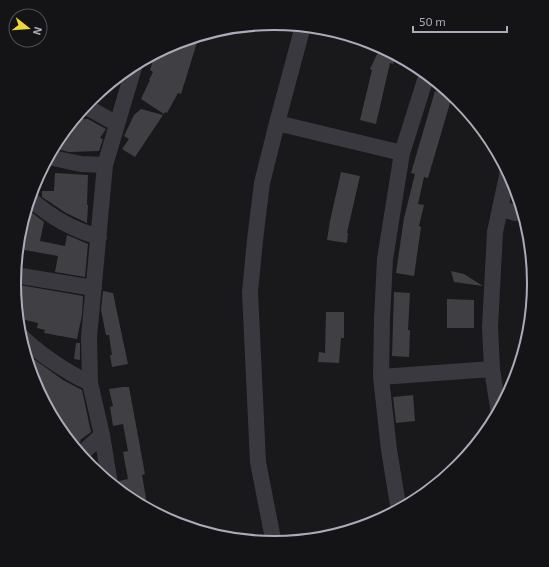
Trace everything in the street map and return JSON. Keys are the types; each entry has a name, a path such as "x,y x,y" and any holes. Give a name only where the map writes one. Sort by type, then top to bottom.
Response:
{"street":[{"path":"273,537 258,462 250,292 262,183 301,32"},
{"path":"109,475 102,435 90,383 89,337 105,165 132,74"},
{"path":"398,505 389,450 381,377 385,259 402,153 426,80"},
{"path":"90,109 117,124"},
{"path":"277,123 402,153"},
{"path":"55,158 81,164 105,165"},
{"path":"497,404 492,369 490,327 494,240 506,180"},
{"path":"34,202 55,219 80,232 99,237"},
{"path":"500,208 515,213 518,212"},
{"path":"21,276 94,288"},
{"path":"29,345 79,378 90,383"},
{"path":"381,377 492,369"},
{"path":"84,451 102,435"}],"building":[{"path":"197,42 181,94 178,93 167,113 165,112 164,114 141,99 153,72 150,70 153,61 177,49"},
{"path":"378,52 395,60 393,64 390,63 376,124 360,120 372,70 370,69"},
{"path":"435,91 442,93 451,101 428,178 424,177 418,204 424,205 419,226 421,227 414,276 396,273 404,218 415,174 411,173"},
{"path":"141,109 163,115 135,157 122,149 129,139 124,136 134,115"},
{"path":"81,119 88,119 106,129 100,138 103,139 99,151 69,152 60,150"},
{"path":"341,172 360,176 347,233 347,243 327,240"},
{"path":"55,173 88,175 87,223 66,213 42,197 42,191 54,191"},
{"path":"31,212 44,222 40,241 65,246 67,235 88,244 85,277 55,272 58,256 23,250"},
{"path":"451,271 464,274 483,286 454,282"},
{"path":"21,285 83,296 82,315 77,339 44,333 45,330 37,328 38,323 23,320"},
{"path":"103,291 113,293 128,364 112,367 109,335 106,335 101,310"},
{"path":"394,292 410,293 408,330 410,330 409,357 392,356"},
{"path":"447,299 474,300 474,328 447,328"},
{"path":"326,312 344,312 344,338 341,338 339,363 318,362 319,352 325,353"},
{"path":"76,343 80,343 80,360 74,359"},
{"path":"32,358 63,380 82,390 91,432 80,440 81,441 78,444 73,438 55,410 40,381"},
{"path":"129,387 145,474 142,475 147,502 119,484 119,481 128,479 123,452 128,451 123,424 113,426 110,407 113,406 109,389"},
{"path":"413,395 415,421 396,423 393,397"}]}
